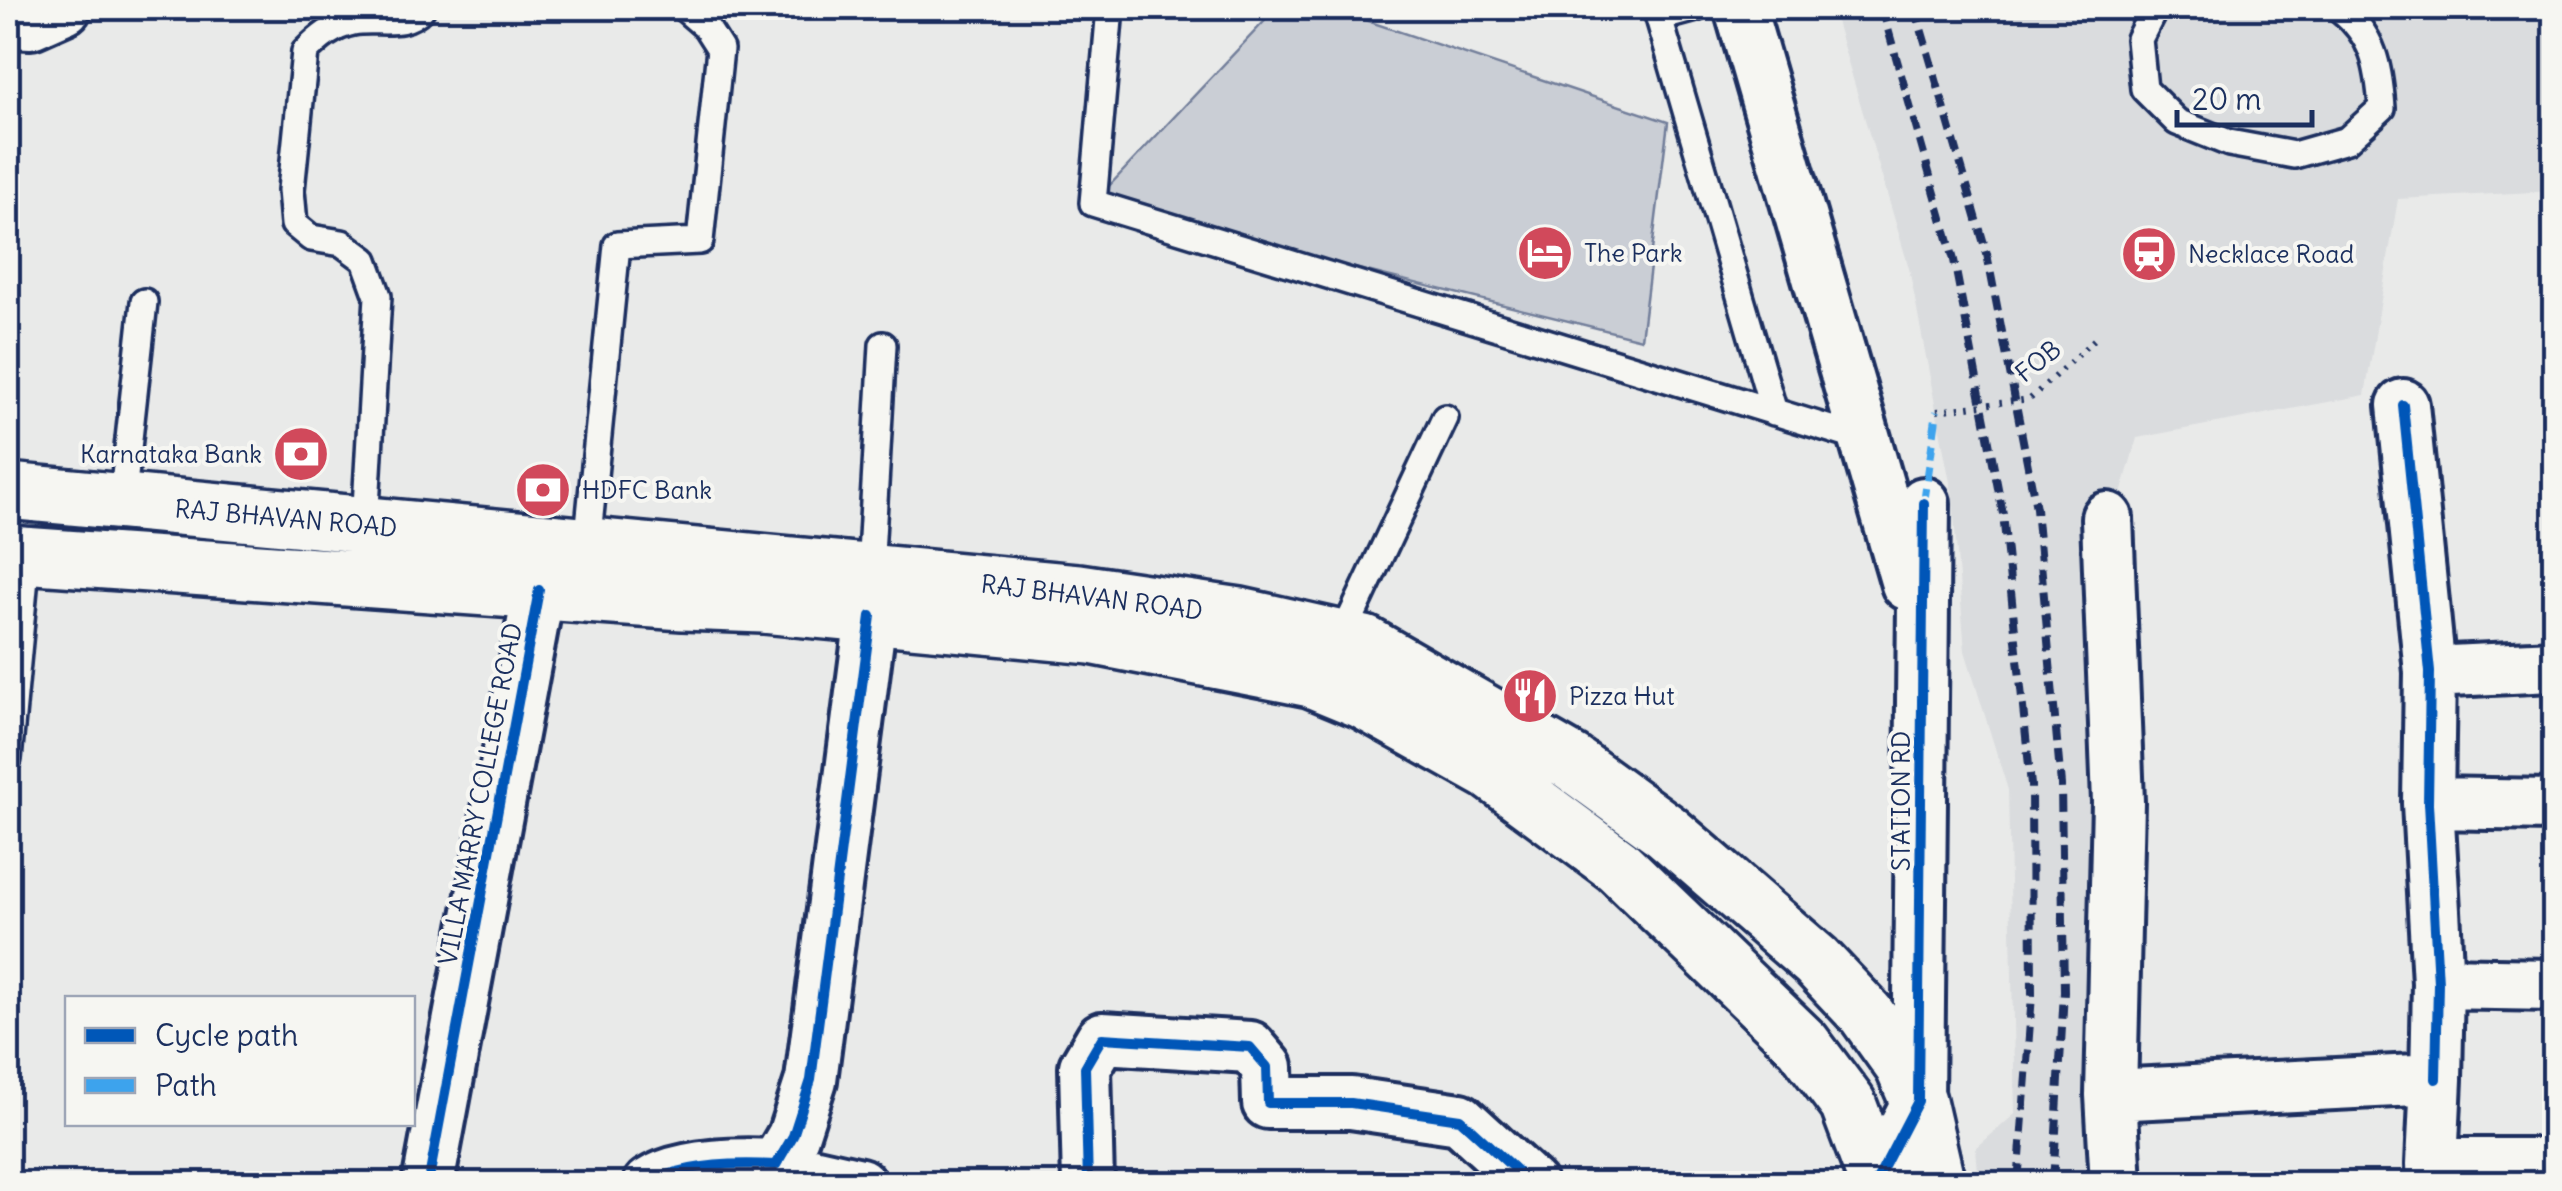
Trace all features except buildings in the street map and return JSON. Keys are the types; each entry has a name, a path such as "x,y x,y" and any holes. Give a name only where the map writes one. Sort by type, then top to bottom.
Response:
{"main road":[{"name":"RAJ BHAVAN ROAD","path":"8,492 587,546 870,594 1311,679 1362,700 1491,772 1617,865 1803,1044 1848,1104 1877,1183"},
{"name":"RAJ BHAVAN ROAD","path":"17,555 538,590 1078,592 1240,616 1365,644 1571,762 1666,832 1816,961 1866,1014 1903,1066 1918,1101 1937,1184"}],"street":[{"path":"8,22 31,23 65,8"},
{"path":"1740,8 1922,636"},
{"path":"2403,405 2430,672 2428,803 2438,983 2432,1174 2554,1164"},
{"name":"STATION RD","path":"1918,1101 1924,502"},
{"path":"2107,518 2118,802 2110,1095 2116,1184"},
{"name":"VILLA MARRY COLLEGE ROAD","path":"428,1184 538,590"},
{"path":"776,1165 794,1136 812,1080 870,594"},
{"path":"2430,672 2554,666"},
{"path":"2428,803 2554,805"},
{"path":"2438,983 2554,985"},
{"path":"1088,1184 1085,1066 1102,1038 1250,1047 1267,1067 1268,1103 1350,1102 1460,1119 1531,1184"},
{"path":"2110,1095 2436,1078"},
{"path":"1877,1183 1918,1101"},
{"path":"649,1184 660,1177 732,1163 776,1165 860,1184"}],"lane":[{"path":"365,525 378,296 365,260 342,243 311,238 294,224 290,190 305,52 325,33 353,22 403,21 422,8"},
{"path":"587,546 617,245 700,241 720,49 706,27 684,8"},
{"path":"1110,8 1093,202 1866,440"},
{"path":"1696,8 1657,13 1774,412"},
{"path":"2155,8 2139,39 2144,89 2177,122 2229,143 2294,155 2348,140 2382,108 2378,62 2350,16 2339,8"},
{"path":"122,503 144,302"},
{"path":"870,594 882,345"},
{"path":"1341,639 1445,418"},
{"path":"8,759 17,555"}],"shaded area":[{"name":"The Park","path":"1277,8 1329,8 1668,122 1641,339 1093,203"},
{"path":"1832,8 2554,8 2554,191 2398,199 2365,395 2137,438 2085,621 2098,984 2084,1183 1979,1183 1976,1148 2015,1114 2008,790 1965,651 1952,493 1909,268"}],"railway":[{"path":"1882,8 1954,260 2003,514 2031,785 2032,995 2018,1184"},
{"path":"1915,8 1987,254 2036,508 2061,785 2064,992 2053,1184"}],"marked path":[{"path":"1924,503 1937,411"}],"cycle path":[{"path":"2403,405 2430,672 2428,803 2438,983 2436,1079"},
{"path":"1875,1184 1918,1101 1924,503"},
{"path":"428,1184 539,590"},
{"path":"649,1184 693,1168 776,1165 793,1136 811,1080 871,616"},
{"path":"1088,1184 1085,1067 1102,1038 1250,1047 1267,1067 1268,1103 1351,1103 1460,1119 1531,1184"}],"place":[{"name":"The Park","path":"1545,253"},
{"name":"Necklace Road","path":"2149,254"},
{"name":"Karnataka Bank","path":"301,454"},
{"name":"HDFC Bank","path":"543,490"},
{"name":"Pizza Hut","path":"1530,696"}]}
